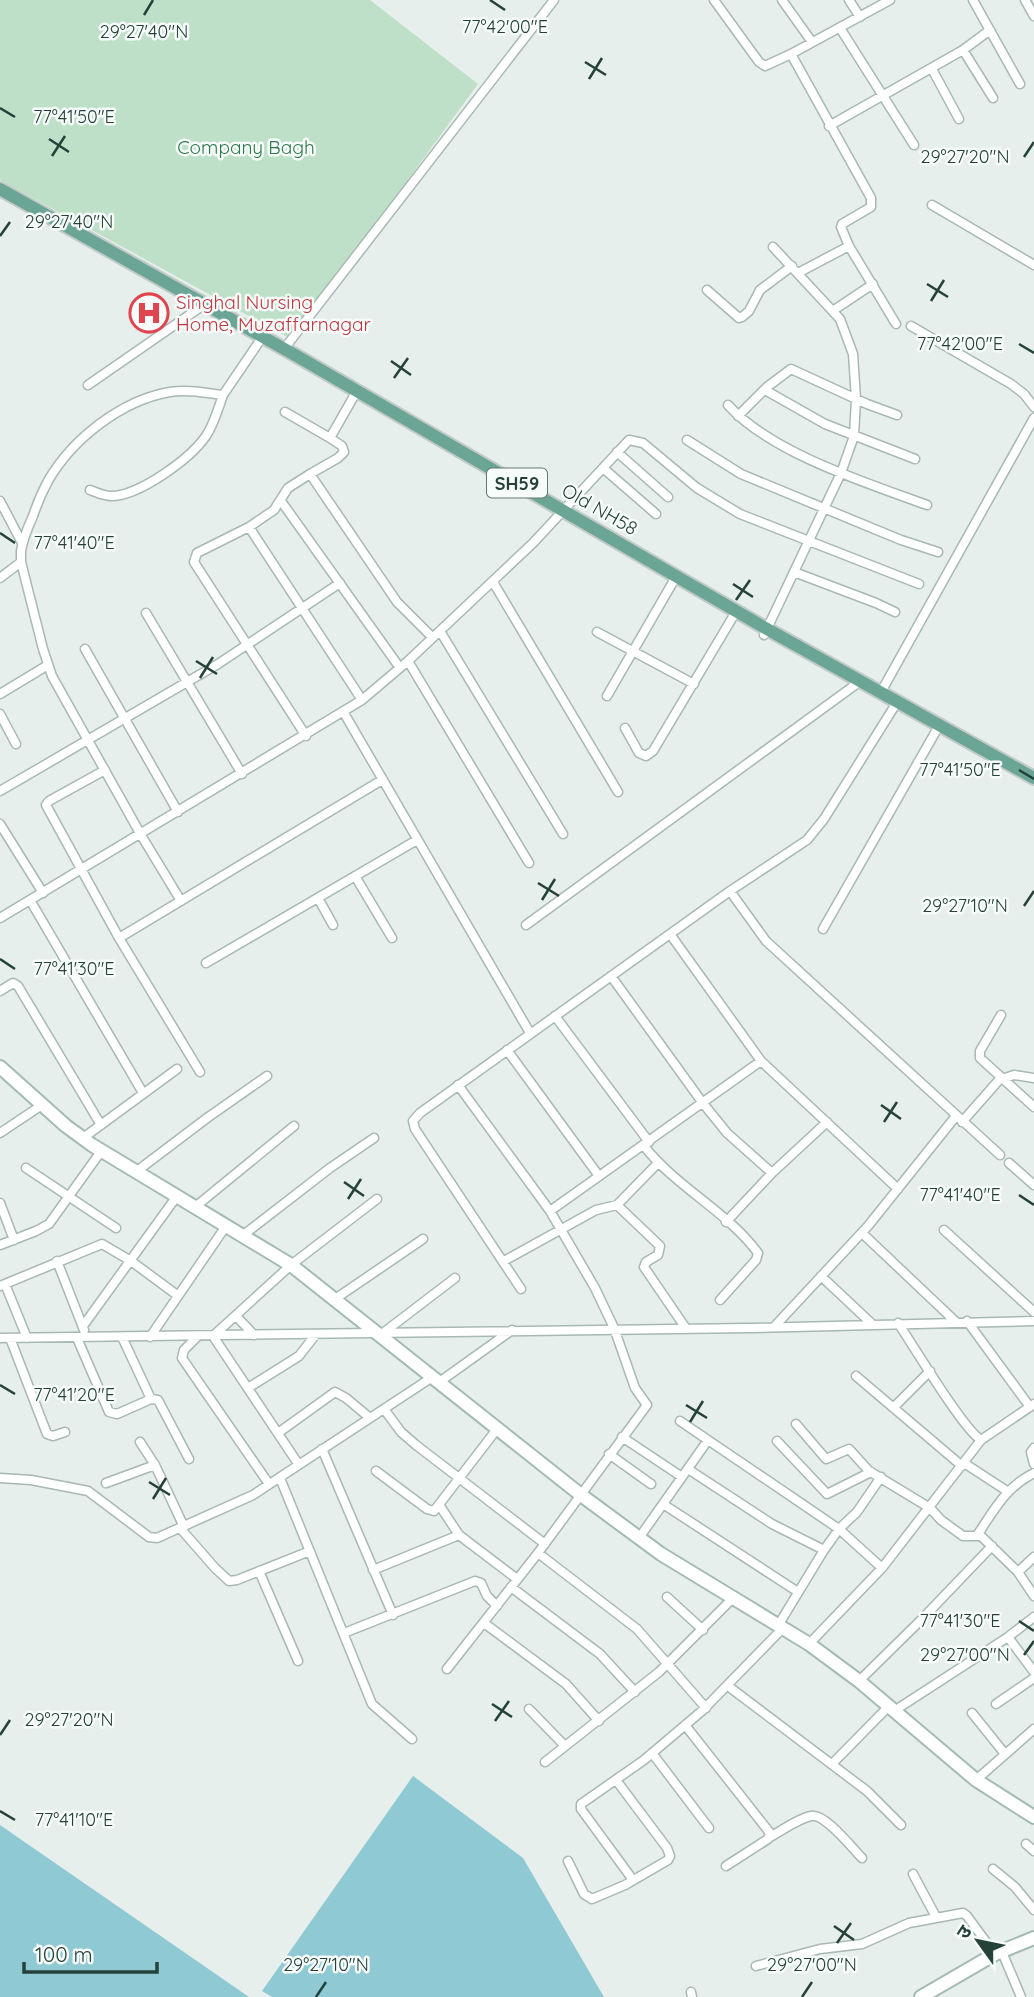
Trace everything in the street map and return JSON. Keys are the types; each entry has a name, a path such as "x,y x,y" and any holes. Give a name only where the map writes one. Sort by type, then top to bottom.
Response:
{"main road":[{"name":"Old NH58","path":"0,189 1034,786"},
{"name":"Old NH58","path":"0,198 202,306"},
{"name":"Old NH58","path":"261,339 284,349 349,391"},
{"name":"Old NH58","path":"563,514 673,582 881,692 1034,778"}],"street":[{"path":"714,0 762,65 769,65 791,54 890,0"},
{"path":"782,0 812,43"},
{"path":"849,0 860,17"},
{"path":"972,0 1020,84"},
{"path":"1025,0 1034,16"},
{"path":"284,349 550,2"},
{"path":"840,28 914,145"},
{"path":"829,126 932,69 989,30"},
{"path":"963,50 993,98"},
{"path":"791,54 872,202 871,207 842,224 842,231 896,324"},
{"path":"932,69 959,119"},
{"path":"932,205 1034,265"},
{"path":"707,290 739,318 749,311 760,290 795,269 849,246"},
{"path":"766,632 841,473 854,436 856,399 853,354 839,319 834,310 773,247"},
{"path":"834,310 873,284"},
{"path":"88,385 202,306"},
{"path":"911,326 1011,384 1024,394 1034,407"},
{"path":"90,490 112,496 125,494 140,488 185,459 211,427 223,396 261,339"},
{"path":"738,416 791,369 897,415"},
{"path":"765,390 806,415 915,459"},
{"path":"181,901 141,835 48,665 21,562 22,543 47,482 60,463 79,442 108,419 132,404 173,391 223,396"},
{"path":"330,438 349,391"},
{"path":"728,405 738,416 775,442 841,473 927,505"},
{"path":"285,412 330,438 342,446 345,452 288,488 270,513 249,527 197,553 194,559 195,566 306,736"},
{"path":"881,692 1034,418"},
{"path":"0,918 362,700 408,661 563,514 629,440 643,443 715,500 740,514 919,584"},
{"path":"687,440 741,474 901,540 938,552"},
{"path":"617,452 668,497"},
{"path":"603,468 656,514"},
{"path":"310,474 397,602 432,637"},
{"path":"0,501 22,543"},
{"path":"281,501 400,668"},
{"path":"249,527 362,700"},
{"path":"0,578 21,562"},
{"path":"794,572 895,612"},
{"path":"493,582 618,792"},
{"path":"607,696 673,582"},
{"path":"0,791 247,645 340,583"},
{"path":"146,613 242,774"},
{"path":"625,728 639,753 646,756 650,754 734,615"},
{"path":"440,631 563,834"},
{"path":"597,632 694,684"},
{"path":"85,649 178,812"},
{"path":"408,661 529,863"},
{"path":"0,694 48,665"},
{"path":"526,925 855,685"},
{"path":"521,1289 413,1125 413,1121 420,1113 530,1033 730,891 807,840 816,831 894,707"},
{"path":"344,713 530,1033"},
{"path":"0,714 16,744"},
{"path":"823,929 936,731"},
{"path":"105,770 48,801 46,805 119,938 200,1072"},
{"path":"119,938 382,780"},
{"path":"0,824 43,893"},
{"path":"206,963 417,840"},
{"path":"355,876 392,938"},
{"path":"730,891 766,941 1000,1155"},
{"path":"318,898 333,925"},
{"path":"30,900 143,1093"},
{"path":"670,934 761,1061 898,1189"},
{"path":"611,976 727,1133 772,1173"},
{"path":"0,991 13,982 19,986 101,1125"},
{"path":"1001,1015 979,1054 983,1061 1034,1107"},
{"path":"555,1016 647,1144 657,1164 757,1250 758,1256 720,1300"},
{"path":"507,1050 599,1176"},
{"path":"550,1212 761,1061"},
{"path":"0,1067 83,1138 291,1265 581,1495 701,1579 782,1625 809,1644 859,1681 976,1780 1034,1817"},
{"path":"83,1138 177,1069"},
{"path":"774,1327 862,1233 959,1119 1002,1079 1014,1075 1034,1078"},
{"path":"137,1171 267,1076"},
{"path":"447,1669 545,1544 647,1405 635,1388 614,1328 594,1288 550,1212 458,1085"},
{"path":"0,1133 42,1105"},
{"path":"726,1222 772,1173 827,1122"},
{"path":"195,1206 294,1126"},
{"path":"242,1236 330,1168 374,1138"},
{"path":"0,1245 49,1224 102,1150"},
{"path":"1009,1163 1034,1185"},
{"path":"504,1261 596,1210 617,1205 657,1164"},
{"path":"26,1168 116,1228"},
{"path":"83,1326 177,1196"},
{"path":"213,1336 291,1265 377,1199"},
{"path":"0,1203 14,1240"},
{"path":"617,1205 660,1246 658,1255 644,1264 645,1270 685,1327"},
{"path":"150,1337 226,1226"},
{"path":"944,1230 1034,1312"},
{"path":"862,1233 956,1322"},
{"path":"335,1299 423,1238"},
{"path":"27,1338 3,1285 102,1244 131,1261 177,1295"},
{"path":"57,1261 87,1338"},
{"path":"821,1276 872,1324"},
{"path":"379,1333 455,1278"},
{"path":"236,1316 254,1335"},
{"path":"809,1644 882,1568 981,1440 1032,1406 967,1321"},
{"path":"0,1338 316,1335 1034,1321"},
{"path":"898,1323 974,1435 981,1440"},
{"path":"0,1478 31,1480 88,1491 152,1538 253,1495 384,1409 512,1331"},
{"path":"248,1388 299,1356 316,1335"},
{"path":"198,1336 184,1350 182,1358 270,1485"},
{"path":"213,1336 299,1465"},
{"path":"122,1337 151,1399"},
{"path":"10,1338 45,1431 53,1436 65,1432"},
{"path":"77,1338 108,1412 117,1414 155,1399 161,1404 189,1459"},
{"path":"894,1407 930,1371"},
{"path":"856,1377 963,1465 1007,1491"},
{"path":"278,1433 335,1392 370,1418"},
{"path":"384,1409 401,1432 545,1544"},
{"path":"680,1421 839,1529 882,1568"},
{"path":"796,1423 826,1459 849,1449 871,1472 930,1508 963,1536 978,1534 1018,1572 1034,1596"},
{"path":"376,1471 426,1509 434,1511 497,1429"},
{"path":"622,1437 682,1477"},
{"path":"639,1538 708,1440"},
{"path":"777,1441 827,1494 871,1472"},
{"path":"140,1442 155,1465 182,1527 229,1581 310,1551"},
{"path":"1034,1448 1031,1452 1034,1464"},
{"path":"322,1449 393,1615"},
{"path":"609,1454 650,1484"},
{"path":"106,1483 155,1465"},
{"path":"688,1469 772,1524 824,1550"},
{"path":"978,1534 1007,1491 1034,1473"},
{"path":"633,1880 581,1809 581,1804 652,1753 728,1686 782,1625 798,1592 824,1550 839,1529 857,1512 881,1477"},
{"path":"280,1478 372,1704 412,1739"},
{"path":"663,1504 798,1592"},
{"path":"440,1506 459,1535 517,1579"},
{"path":"373,1570 459,1535"},
{"path":"859,1681 992,1546"},
{"path":"538,1553 625,1618 651,1642 706,1708"},
{"path":"1018,1572 1034,1557"},
{"path":"259,1572 298,1661"},
{"path":"344,1633 477,1581 497,1606"},
{"path":"511,1587 600,1654 635,1692"},
{"path":"667,1597 702,1630"},
{"path":"545,1762 669,1663 734,1597"},
{"path":"832,1764 891,1708 1009,1637 1034,1617"},
{"path":"484,1623 566,1684 599,1721"},
{"path":"996,1704 1034,1675 1009,1637"},
{"path":"728,1686 867,1791 901,1825"},
{"path":"529,1709 565,1746"},
{"path":"972,1713 1004,1754"},
{"path":"685,1725 755,1813 770,1833 770,1837"},
{"path":"976,1780 1034,1729"},
{"path":"652,1753 709,1828"},
{"path":"568,1860 589,1899 607,1893 666,1863 669,1852 616,1780"},
{"path":"726,1867 770,1837 810,1816 819,1816 827,1821 862,1858"},
{"path":"1026,1844 1034,1851"},
{"path":"993,1869 1012,1884 1034,1910"},
{"path":"913,1874 936,1917"},
{"path":"756,1966 820,1949 862,1944 909,1923 965,1914 998,1953 1021,1997"},
{"path":"921,1997 998,1953 1034,1938"}],"green space":[{"name":"Company Bagh","path":"0,0 370,0 478,84 291,339 0,180"}],"water":[{"path":"413,1776 523,1858 604,1997 272,1997 262,1991"},
{"path":"0,1825 249,1997 0,1997"}],"place":[{"name":"Singhal Nursing Home, Muzaffarnagar","path":"149,313"}]}
